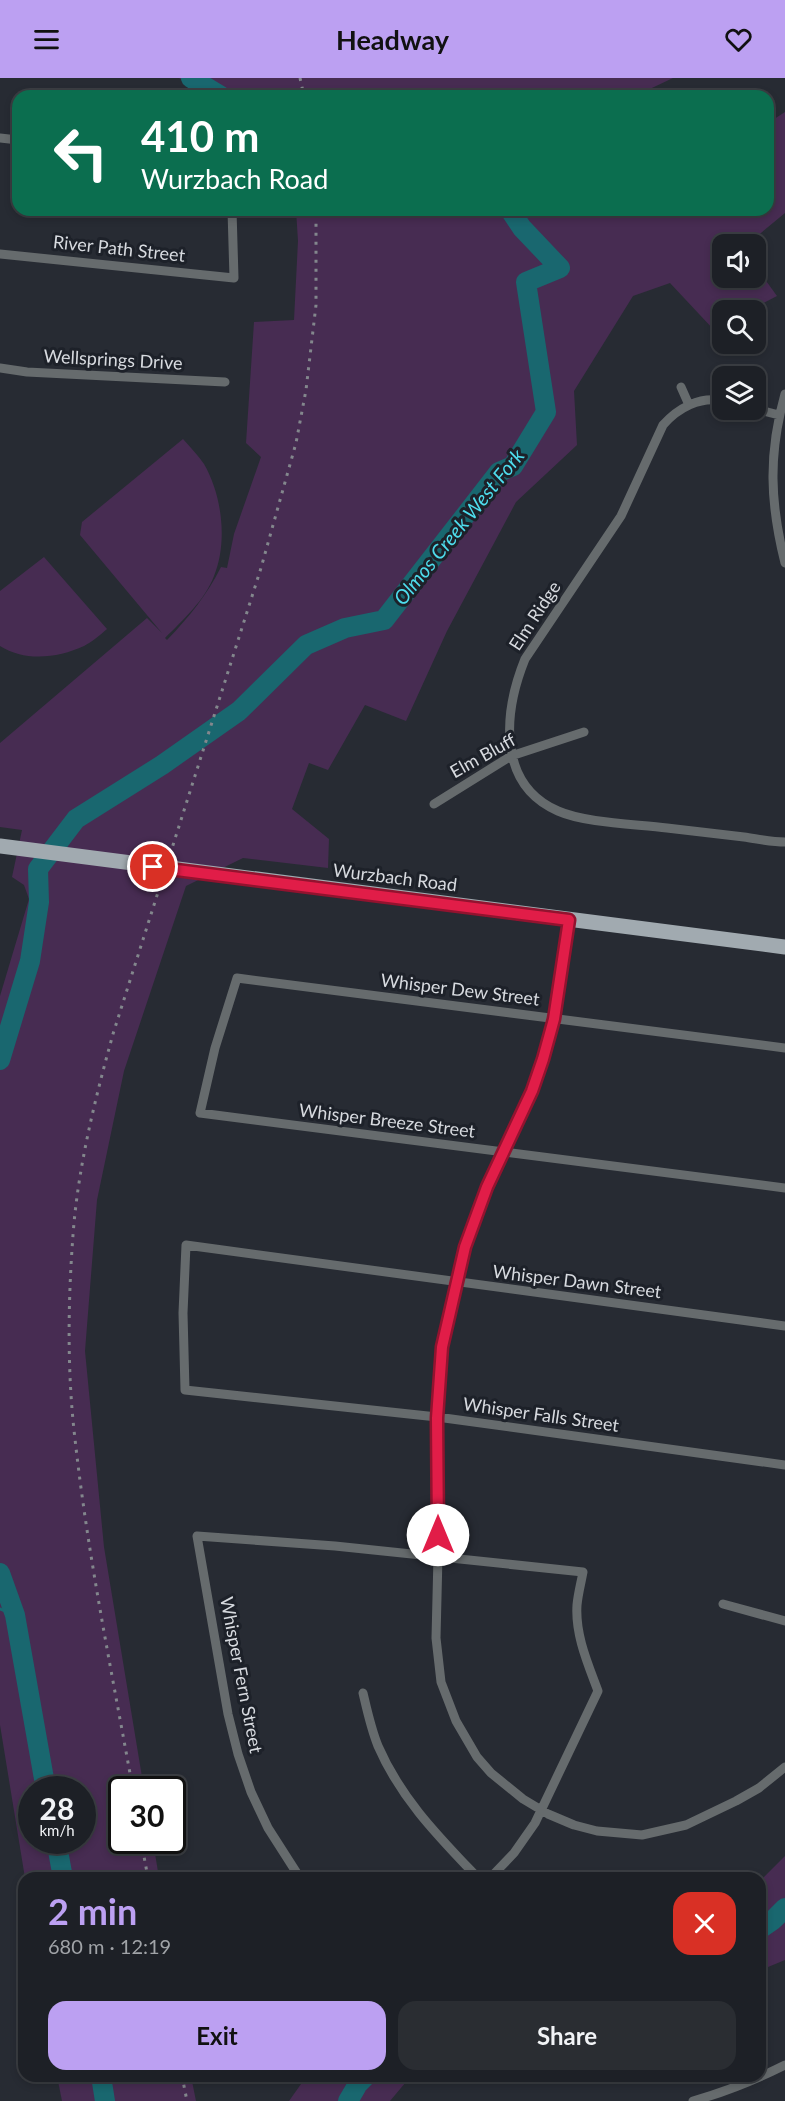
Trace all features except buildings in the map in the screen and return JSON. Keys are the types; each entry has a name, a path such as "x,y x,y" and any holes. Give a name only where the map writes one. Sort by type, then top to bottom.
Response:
{"main road":[{"name":"Wurzbach Road","path":"0,846 785,947"}],"street":[{"name":"River Path Street","path":"0,254 234,278 232,216"},
{"name":"Wellsprings Drive","path":"0,368 27,372 225,382"},
{"path":"681,387 689,405"},
{"path":"785,394 774,442 772,490 777,533 785,563"},
{"name":"Elm Ridge","path":"712,400 689,405 670,417 663,425 621,516 525,659 516,684 510,718 511,756 521,778 531,792 544,803 559,811 575,816 615,822 785,842"},
{"path":"766,412 779,415"},
{"name":"Elm Bluff","path":"434,804 511,756 584,732"},
{"path":"569,920 554,1019 532,1091 487,1187 465,1247 459,1283 442,1347 437,1418 437,1650 441,1682 447,1702 466,1740 491,1773 514,1793 541,1810 574,1825 606,1832 642,1835 664,1832 736,1802 759,1788 785,1767"},
{"name":"Whisper Dew Street","path":"200,1113 215,1048 237,978 785,1048"},
{"name":"Whisper Breeze Street","path":"200,1113 785,1188"},
{"name":"Whisper Dawn Street","path":"185,1390 183,1313 186,1245 785,1326"},
{"name":"Whisper Falls Street","path":"185,1390 437,1418 785,1465"},
{"name":"Whisper Fern Street","path":"296,1872 268,1828 251,1792 238,1754 228,1714 197,1536 438,1556"},
{"path":"438,1556 583,1572 577,1605 579,1632 584,1655 598,1691 526,1838 496,1872"},
{"path":"723,1604 785,1621"},
{"path":"363,1693 377,1743 404,1795 422,1819 472,1872"},
{"path":"766,2075 785,2065"},
{"path":"693,2101 750,2082"}],"shaded area":[{"path":"179,78 673,78 648,90 200,90"},
{"path":"785,112 785,213 760,234 712,234 712,288 766,288 766,281 777,296 766,302 712,300 712,328 670,283 633,296 574,391 577,445 516,502 447,631 406,721 365,705 328,770 309,763 292,809 329,839 328,868 243,858 186,886 124,1071 97,1200 85,1351 104,1547 142,1776 108,1776 108,1854 155,1854 158,1872 24,1872 21,1854 96,1854 96,1776 18,1776 18,1835 0,1725 0,996 29,899 24,885 12,877 22,830 0,827 0,743 147,618 162,633 80,535 82,522 183,439 204,464 215,490 221,519 221,549 210,585 193,609 165,638 167,640 197,605 210,587 221,567 227,568 234,534 261,457 246,443 254,322 294,320 298,241 296,216 774,216 774,119"},
{"path":"44,557 107,629 87,644 63,653 31,656 10,651 0,646 0,591"},
{"path":"785,1856 785,1960 766,1968 766,1875"},
{"path":"58,2082 192,2082 196,2101 62,2101"},
{"path":"303,2082 406,2082 390,2101 289,2101"}],"waterway":[{"name":"Olmos Creek West Fork","path":"191,78 211,90"},
{"name":"Olmos Creek West Fork","path":"0,1060 30,961 39,902 38,869 76,819 162,765 239,711 306,645 345,628 384,620 499,472 513,466 546,412 526,282 560,268 522,228 514,216"},
{"name":"Olmos Creek West Fork","path":"0,1573 15,1615 44,1776"},
{"path":"0,1609 15,1615"},
{"name":"Olmos Creek West Fork","path":"59,1854 62,1872"},
{"path":"766,1925 785,1908"},
{"name":"Olmos Creek West Fork","path":"102,2082 105,2101"},
{"path":"348,2101 360,2082"}],"railway":[{"path":"300,78 303,90"},
{"path":"130,1776 94,1571 72,1414 69,1311 75,1210 88,1133 113,1034 261,568 296,443 306,390 316,305 316,216"},
{"path":"144,1854 147,1872"},
{"path":"183,2082 187,2101"}],"route":[{"path":"153,867 569,920 554,1019 543,1059 532,1091 487,1187 465,1247 459,1283 442,1347 437,1418 438,1535"}]}
